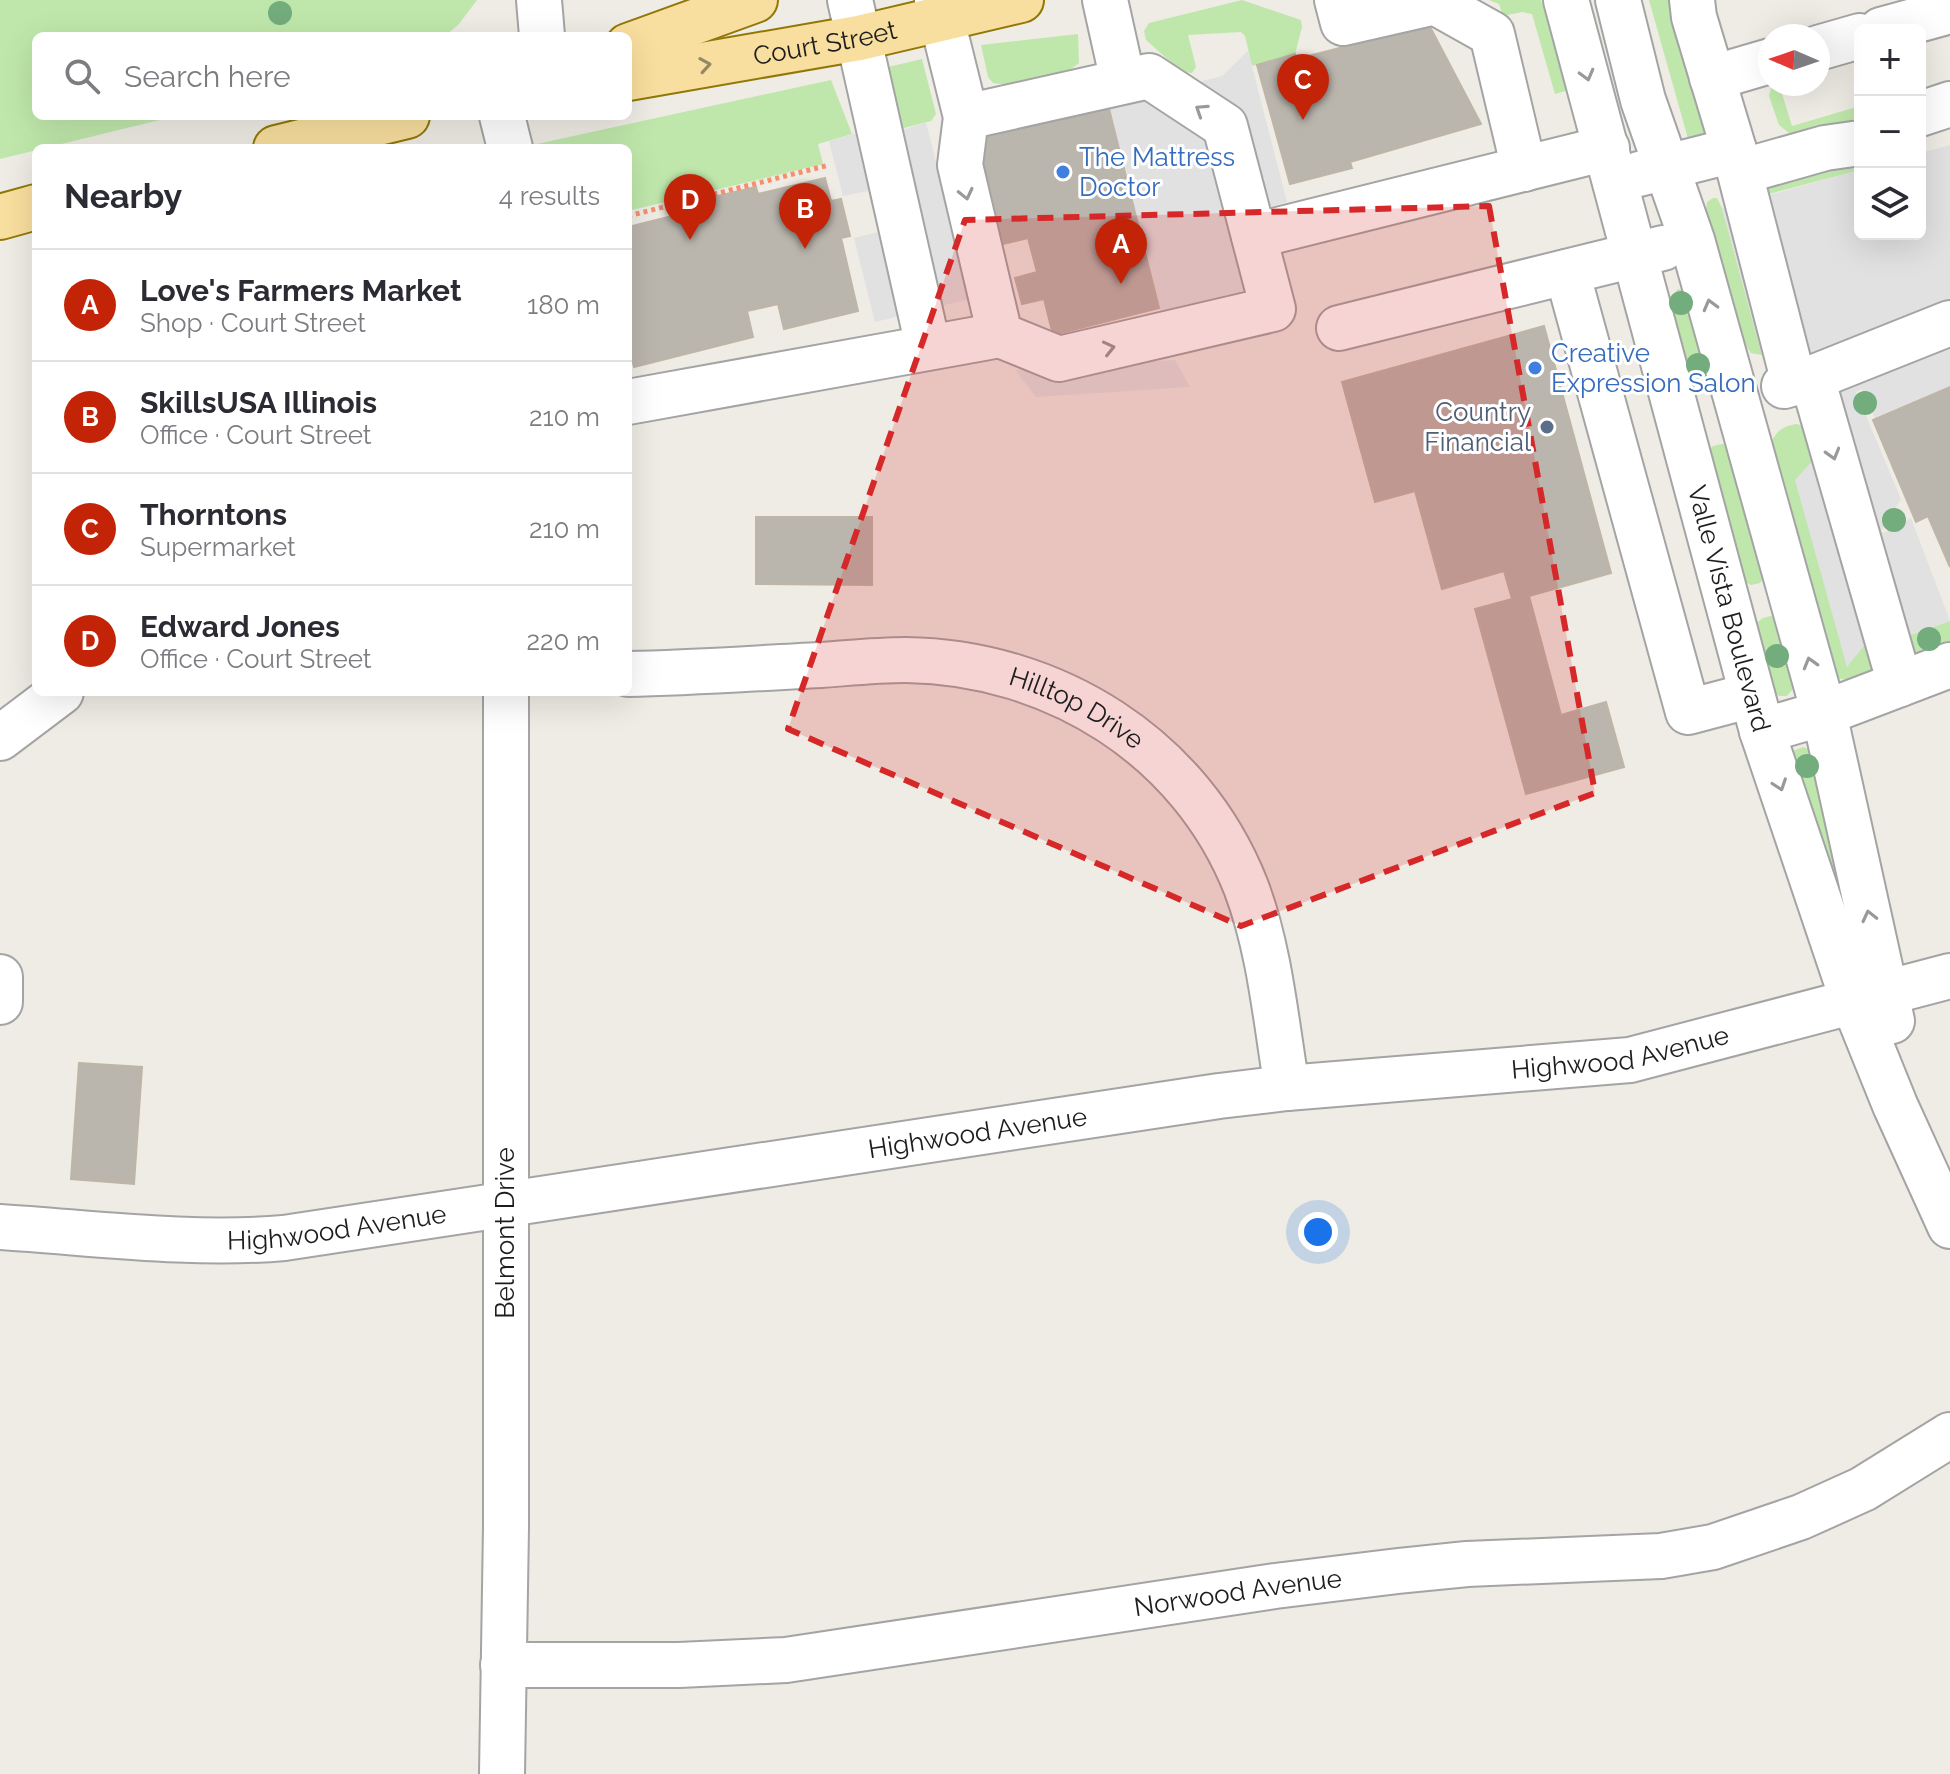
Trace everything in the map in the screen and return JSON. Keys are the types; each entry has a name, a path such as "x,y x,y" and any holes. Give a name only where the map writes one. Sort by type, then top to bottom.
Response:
{"main road":[{"name":"Court Street","path":"632,45 755,0"},
{"name":"Court Street","path":"632,77 855,19 1021,0"},
{"path":"298,144 391,120"},
{"path":"0,217 32,208"}],"street":[{"path":"539,0 542,32"},
{"path":"632,401 1000,335 1059,359 1273,309 1225,126 1136,78 1105,0"},
{"path":"1337,0 1343,23 1435,2 1492,34 1524,169"},
{"name":"Valle Vista Boulevard","path":"1566,0 1757,713 1901,1067 1944,1214"},
{"name":"Valle Vista Boulevard","path":"1618,0 1643,100 1692,240 1824,713 1870,997"},
{"path":"1692,0 1694,17 1803,381 1900,684"},
{"path":"939,9 966,117 960,165 1000,335"},
{"path":"1903,24 1950,11"},
{"path":"855,19 928,346"},
{"path":"1830,45 1854,38"},
{"path":"1712,78 1758,65"},
{"path":"966,117 1136,78"},
{"path":"1926,112 1950,104"},
{"path":"503,120 509,144"},
{"path":"1926,129 1950,122"},
{"path":"1254,236 1524,169 1737,161 1848,142"},
{"path":"1339,328 1692,240"},
{"path":"1567,272 1688,712 1824,713 1950,665"},
{"path":"1676,414 1803,381 1950,323"},
{"name":"Hilltop Drive","path":"632,674 904,660 955,663 1028,680 1098,712 1167,764 1206,811 1222,836 1258,925 1287,1088"},
{"path":"0,738 56,696"},
{"name":"Belmont Drive","path":"502,1774 506,696"},
{"name":"Highwood Avenue","path":"0,1227 141,1237 255,1240 1287,1088 1630,1060 1950,976"},
{"path":"0,977 0,1002"},
{"name":"Norwood Avenue","path":"503,1665 679,1665 786,1660 1382,1572 1467,1564 1661,1556 1713,1547 1801,1517 1863,1489 1950,1435"}],"path":[{"path":"632,215 829,165"}],"highlighted area":[{"path":"1489,206 1595,793 1241,926 788,729 965,220"}],"green space":[{"path":"0,0 477,0 450,32 32,32 32,120 160,120 61,144 32,144 32,151 0,159"},
{"path":"1242,0 1301,20 1295,54 1252,66 1245,36 1241,32 1188,35 1196,67 1192,73 1182,72 1146,40 1144,31 1149,23"},
{"path":"1489,0 1541,0 1569,90 1555,94 1532,14 1522,12 1503,16 1499,4"},
{"path":"1649,0 1674,0 1712,133 1689,142"},
{"path":"1078,34 1079,63 1071,69 1009,85 993,83 988,77 981,45"},
{"path":"922,59 936,114 931,121 900,129 893,123 888,67"},
{"path":"831,80 852,134 818,144 823,164 632,210 632,144 537,144"},
{"path":"1769,96 1783,96 1792,126 1854,108 1854,120 1806,134 1789,133 1779,125"},
{"path":"1854,162 1854,172 1765,195 1765,189"},
{"path":"1717,198 1722,208 1762,355 1751,353 1740,337 1706,212 1707,202"},
{"path":"1678,289 1688,291 1712,373 1708,380 1691,383 1667,300"},
{"path":"1797,424 1813,436 1847,666 1866,643 1873,671 1855,678 1837,678 1768,453 1777,433"},
{"path":"1713,446 1731,446 1766,574 1760,583 1751,585 1743,581 1706,453"},
{"path":"1771,616 1778,619 1796,685 1787,696 1772,692 1754,625"},
{"path":"1950,621 1950,645 1910,660 1904,637"},
{"path":"1803,747 1813,751 1855,945 1792,751"}],"shaded area":[{"path":"1248,51 1287,202 1257,210 1277,286 1162,317 1108,105 1222,76"},
{"path":"926,122 970,299 875,322 854,238 878,232 868,191 843,196 829,141 893,123 900,129 906,129"},
{"path":"1950,145 1950,387 1875,419 1862,389 1856,392 1901,499 1881,531 1883,533 1911,518 1950,621 1876,647 1866,643 1847,667 1795,480 1816,457 1792,348 1762,355 1722,208 1854,172 1854,240 1926,240 1926,151"},
{"path":"1175,360 1190,387 1036,397 1015,370"}],"building":[{"path":"1429,25 1481,124 1350,162 1352,168 1290,184 1257,65 1295,54 1297,59"},
{"path":"1108,105 1159,308 1053,335 1044,299 1022,304 1015,278 1037,272 1028,238 1003,244 977,139"},
{"path":"825,178 831,201 841,199 850,236 841,238 858,311 784,329 778,304 747,311 753,337 634,367 632,226 716,205 714,197 756,187 758,194"},
{"path":"1544,326 1611,573 1529,596 1561,715 1606,702 1624,767 1526,794 1475,609 1512,599 1504,571 1442,589 1415,491 1375,502 1342,382"},
{"path":"1950,387 1950,567 1928,516 1916,522 1873,420"},
{"path":"756,517 872,517 872,585 756,584"},
{"path":"79,1063 142,1067 134,1184 71,1179"}],"place":[{"name":"Thorntons","path":"1303,120"},
{"name":"The Mattress Doctor","path":"1063,172"},
{"name":"Edward Jones","path":"690,240"},
{"name":"SkillsUSA Illinois","path":"805,249"},
{"name":"Love's Farmers Market","path":"1121,284"},
{"name":"Creative Expression Salon","path":"1535,368"},
{"name":"Country Financial","path":"1547,427"}]}
